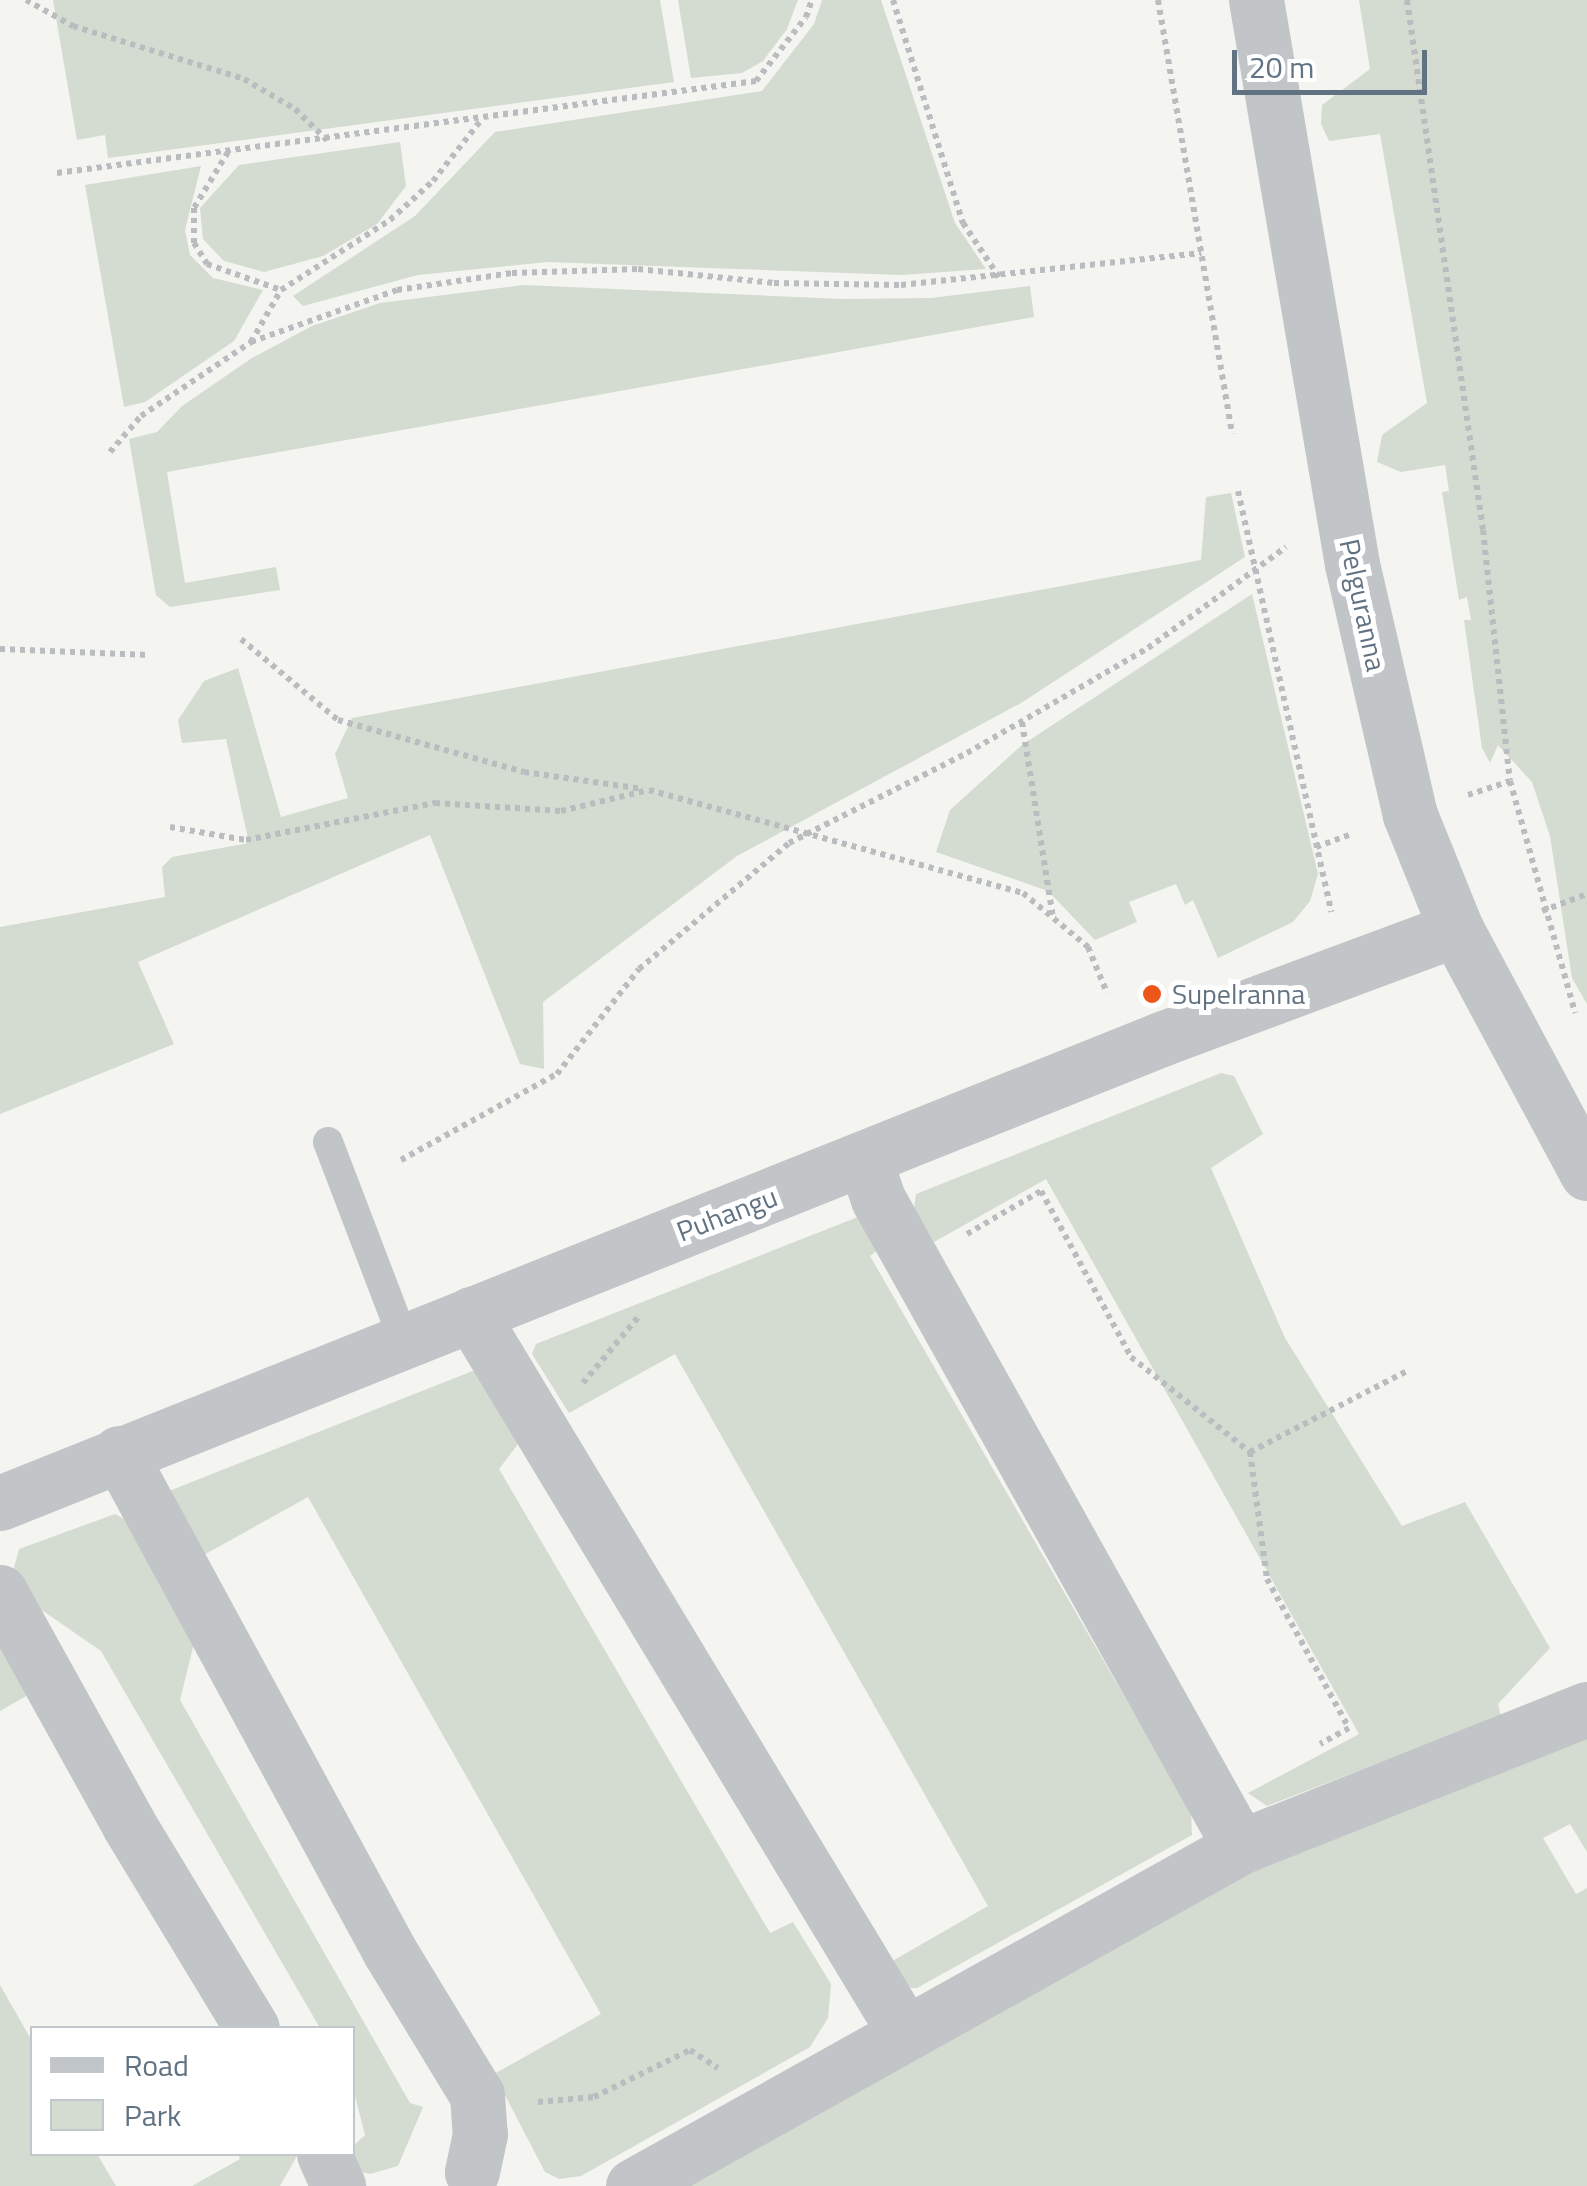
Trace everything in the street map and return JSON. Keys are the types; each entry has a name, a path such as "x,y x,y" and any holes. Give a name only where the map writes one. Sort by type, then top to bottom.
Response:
{"street":[{"name":"Pelguranna","path":"1256,0 1344,514 1410,815 1456,929 1587,1174"},
{"name":"Puhangu","path":"0,1503 470,1314 1456,929"},
{"path":"865,1160 914,1264 1240,1847"},
{"path":"470,1314 905,2033"},
{"path":"119,1453 390,1952 477,2095 480,2134 472,2172"},
{"path":"0,1592 129,1826 251,2026"},
{"path":"633,2186 1240,1847 1587,1709"},
{"path":"325,2156 338,2186"}],"lane":[{"path":"328,1142 404,1341"}],"path":[{"path":"26,0 73,26 244,80 295,109 328,140"},
{"path":"57,174 756,81 812,0"},
{"path":"894,0 963,223 1000,278"},
{"path":"1158,0 1232,434"},
{"path":"1407,0 1483,530 1510,781 1542,911 1582,1026"},
{"path":"251,342 281,290 390,220 433,181 482,118"},
{"path":"228,152 194,208 194,244 208,264 281,290"},
{"path":"110,452 141,416 251,342 296,320 397,290 512,273 638,269 774,282 902,285 1000,278 1079,262 1201,253"},
{"path":"1238,491 1333,921"},
{"path":"400,1160 557,1074 639,969 808,834 1022,722 1148,648 1253,566 1344,514"},
{"path":"241,638 338,720 524,772 650,790 1023,893 1088,947 1114,1010"},
{"path":"0,649 148,655"},
{"path":"1022,722 1053,918"},
{"path":"1453,800 1510,781"},
{"path":"170,827 246,840 435,803 562,811 650,790"},
{"path":"1316,848 1361,831"},
{"path":"1542,911 1587,894"},
{"path":"914,1264 1041,1191 1131,1357 1250,1452 1267,1579 1349,1728 1316,1746"},
{"path":"540,1434 648,1306"},
{"path":"1250,1452 1406,1371"},
{"path":"477,2095 544,2103 594,2096 690,2050 708,2056 756,2117"}],"green space":[{"path":"53,0 660,0 674,82 108,158 105,135 77,140"},
{"path":"678,0 798,0 787,29 763,61 742,73 691,78"},
{"path":"822,0 881,0 955,223 986,269 901,275 548,262 418,275 303,306 293,296 415,216 495,132 762,91 814,24"},
{"path":"1359,0 1587,0 1587,1004 1572,978 1550,836 1532,782 1498,745 1490,763 1482,748 1464,620 1471,620 1467,597 1459,600 1442,492 1449,491 1445,465 1401,472 1377,462 1382,435 1427,403 1380,134 1329,141 1321,124 1322,105 1370,69"},
{"path":"400,142 406,186 377,224 323,256 264,272 224,261 203,239 200,208 239,165"},
{"path":"201,166 185,230 190,255 213,278 263,290 234,341 145,402 124,407 85,185"},
{"path":"523,285 841,299 931,298 1030,286 1034,317 167,472 185,583 276,567 280,590 170,607 156,595 129,439 157,432 182,406 252,358 312,326 380,303"},
{"path":"1231,493 1245,557 1021,703 737,856 543,1002 544,1069 520,1064 430,835 138,962 174,1044 0,1114 0,927 165,897 162,867 172,857 249,843 226,739 182,743 178,720 204,681 238,668 281,817 348,798 335,754 352,718 1201,560 1206,497"},
{"path":"1252,594 1318,874 1310,901 1293,922 1218,958 1193,900 1185,905 1176,884 1129,902 1137,922 1095,940 1048,891 936,852 950,810 1022,745"},
{"path":"1221,1073 1234,1076 1263,1134 1211,1168 1285,1338 1402,1526 1465,1502 1550,1648 1498,1704 1501,1716 1267,1806 1248,1793 1359,1734 1046,1179 934,1242 914,1208 916,1194"},
{"path":"863,1215 889,1242 870,1256 1191,1812 1192,1835 917,1988 897,1988 882,1967 988,1906 675,1354 569,1413 532,1354 536,1344"},
{"path":"475,1370 518,1444 499,1469 770,1933 793,1922 831,1984 828,2018 810,2047 581,2176 559,2179 545,2172 494,2074 601,2014 308,1497 191,1562 169,1491"},
{"path":"115,1514 133,1524 195,1639 180,1700 410,2103 423,2107 398,2166 370,2174 354,2170 355,2144 365,2135 355,2096 355,2026 319,2026 101,1651 20,1595 13,1571 19,1549"},
{"path":"0,1632 35,1691 0,1711"},
{"path":"1587,1732 1587,1852 1570,1824 1543,1838 1576,1894 1587,1888 1587,2186 678,2186 1169,1907 1438,1786"},
{"path":"0,1985 30,2038 30,2156 98,2156 116,2186 0,2186"},
{"path":"239,2156 297,2156 280,2186 192,2186 240,2159"}],"place":[{"name":"Supelranna","path":"1152,994"}]}
